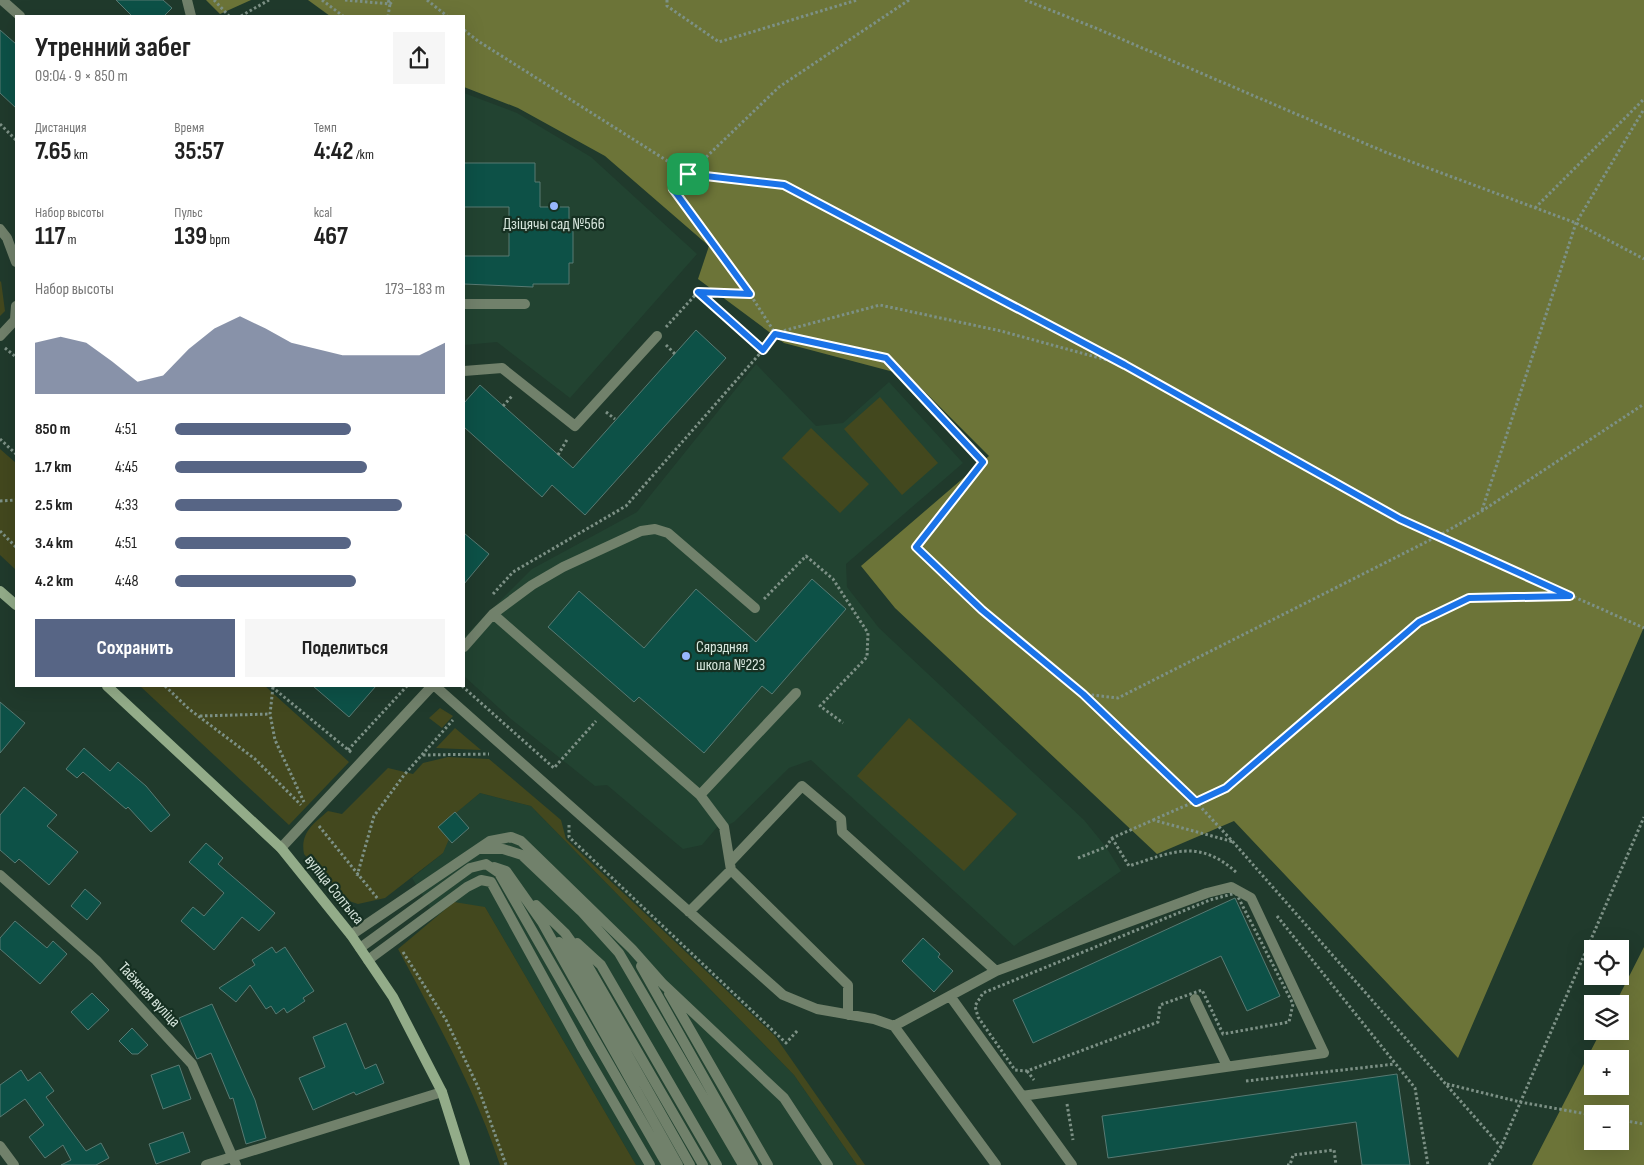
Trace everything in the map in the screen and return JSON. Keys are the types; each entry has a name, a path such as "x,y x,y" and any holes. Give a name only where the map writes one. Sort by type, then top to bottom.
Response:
{"main road":[{"path":"0,590 15,604"},
{"name":"вуліца Солтыса","path":"107,687 281,848 351,935 393,997 442,1092 465,1165"}],"street":[{"path":"2,0 19,15"},
{"path":"187,0 191,15"},
{"path":"0,229 7,238 15,259"},
{"path":"465,304 525,304"},
{"path":"0,336 15,319"},
{"path":"465,371 502,368 574,426 657,336"},
{"path":"465,646 493,614 532,585 563,566 641,531 656,529 668,533 755,608"},
{"path":"493,614 700,795 724,827 731,866 848,985 848,1015"},
{"path":"281,848 432,687"},
{"path":"434,687 783,995 817,1010 874,1019 894,1026 996,1165"},
{"path":"700,795 796,693"},
{"path":"689,912 802,786 841,819 842,832 996,971"},
{"path":"351,935 410,894 500,838 511,837 522,841 632,949 663,984 784,1098 828,1165"},
{"path":"480,849 503,849 522,855 582,911 619,953 743,1165"},
{"path":"486,864 499,873 667,1165"},
{"path":"360,948 470,868 486,864 506,871 542,922 678,1165"},
{"name":"Таёжная вуліца","path":"0,875 96,960 192,1064 235,1161"},
{"path":"368,960 467,887 480,880 491,882 582,1048 650,1165"},
{"path":"894,1026 996,971 1207,893 1231,887 1251,898 1324,1053 1022,1096"},
{"path":"524,894 602,965 717,1165"},
{"path":"542,922 574,960 690,1165"},
{"path":"565,933 585,961 634,1050 703,1165"},
{"path":"632,949 753,1165"},
{"path":"663,984 768,1165"},
{"path":"950,996 1072,1165"},
{"path":"1194,999 1227,1066"},
{"path":"206,1165 235,1161 442,1092"},
{"path":"0,1146 14,1165"}],"path":[{"path":"214,0 228,15"},
{"path":"243,15 269,0"},
{"path":"322,0 342,15"},
{"path":"345,0 389,2 393,0"},
{"path":"428,0 446,15"},
{"path":"667,0 667,6 719,42 857,0"},
{"path":"909,0 779,87 673,189 750,294 775,334 886,358 983,462 916,547 982,610 1083,694 1196,802 1234,842 1501,1146"},
{"path":"1025,0 1098,29 1385,152 1576,224 1644,259"},
{"path":"388,15 389,2"},
{"path":"465,31 478,41 688,174 784,185 1125,365 1400,519 1440,535 1570,596 1644,628"},
{"path":"1535,208 1543,203 1644,99"},
{"path":"1482,511 1576,224 1644,109"},
{"path":"0,124 15,139"},
{"path":"657,336 698,292 750,294"},
{"path":"698,292 763,350"},
{"path":"488,599 513,572 626,506 775,334 880,304 1001,330 1125,365"},
{"path":"1083,694 1118,698 1440,535 1482,511 1644,404"},
{"path":"558,455 574,426"},
{"path":"0,439 15,453"},
{"path":"0,501 15,500"},
{"path":"0,532 15,546"},
{"path":"755,608 806,556 833,578 868,633 867,657 820,706 843,723"},
{"path":"1078,858 1106,847 1112,838 1226,788 1419,622 1469,598 1570,596"},
{"path":"166,687 255,759 310,815"},
{"path":"273,687 362,761"},
{"path":"348,750 406,687"},
{"path":"463,687 554,768 604,711"},
{"path":"357,876 374,816 422,755 474,697"},
{"path":"200,716 270,714"},
{"path":"454,720 460,725"},
{"path":"422,755 493,754 486,748"},
{"path":"1490,1165 1501,1146 1644,817"},
{"path":"1153,820 1234,842"},
{"path":"570,821 569,837 786,1043 798,1030"},
{"path":"1236,893 1283,982 1293,1004 1289,1022 1223,1034 1202,990 1160,1005 1158,1022 1026,1071 1015,1070 978,1017 975,1006 984,992 1210,900 1236,893"},
{"path":"1446,1084 1520,1102 1584,1114"},
{"path":"1060,1102 1066,1101 1074,1143"},
{"path":"1629,1122 1644,1124"},
{"path":"1287,1165 1290,1165 1293,1155 1334,1150 1336,1165"}],"shaded area":[{"name":"Дзіцячы сад №566","path":"465,93 517,113 591,157 697,254 570,398 497,342 465,345"},
{"path":"0,282 5,311 0,316"},
{"name":"Сярэдняя школа №223","path":"756,364 816,426 843,423 889,382 963,463 846,564 847,587 879,628 1084,820 1106,847 1121,871 1014,946 811,760 789,768 734,822 724,827 718,826 702,845 683,849 607,785 595,786 511,719 465,677 465,636 532,569 637,512"},
{"path":"880,397 938,463 902,495 844,429"},
{"path":"811,428 869,484 840,513 782,458"},
{"path":"0,449 15,462 15,569 0,555"},
{"path":"141,687 266,687 349,762 289,825"},
{"path":"440,708 453,716 442,728 429,718"},
{"path":"909,718 1017,814 964,871 857,776"},
{"path":"455,728 481,750 436,748"},
{"path":"448,757 489,759 561,820 566,839 775,1036 865,1165 857,1165 794,1075 531,806 480,793 439,827 449,839 443,853 385,898 358,904 343,899 304,854 304,840 309,830 328,811 342,814 388,768 413,774 423,763"},
{"path":"480,793 531,806 794,1075 857,1165 636,1165 485,907 435,916 412,878 443,853 438,827"},
{"path":"454,902 485,907 636,1165 500,1165 467,1082 398,949"}],"green space":[{"path":"206,0 251,0 220,14"},
{"path":"308,0 1644,0 1644,627 1458,1058 1234,821 1157,854 895,608 861,566 989,456 909,376 784,343 698,279 709,246 605,156 518,108 465,87 465,15 329,15"},
{"path":"1644,947 1644,1165 1532,1165 1584,1064 1584,1095 1629,1095 1629,1050 1591,1050 1596,1040 1629,1040 1629,995 1620,995 1625,985 1629,985 1629,976"}],"building":[{"path":"116,0 163,0 172,8 165,15 131,15"},
{"path":"0,30 15,43 15,107 0,93"},
{"path":"465,163 535,163 535,182 540,182 540,207 569,207 569,228 573,228 573,263 569,263 569,284 533,284 533,287 465,284 465,256 509,256 509,207 465,207"},
{"path":"696,330 726,358 585,515 552,485 542,497 465,428 465,402 480,385 573,468"},
{"path":"465,534 489,554 465,583"},
{"path":"812,579 846,609 772,694 762,686 704,753 639,697 634,702 548,627 579,591 644,648 696,589 756,642"},
{"path":"314,687 375,687 349,717"},
{"path":"0,702 25,723 0,753"},
{"path":"84,748 110,771 118,762 146,786 170,815 151,832 128,807 126,809 83,772 77,778 66,769"},
{"path":"24,787 57,815 47,826 78,852 49,885 19,859 15,863 0,850 0,815"},
{"path":"455,812 469,828 452,843 438,827"},
{"path":"206,843 223,858 218,864 275,913 259,931 242,917 214,950 181,921 193,907 204,916 224,893 189,862"},
{"path":"85,889 101,903 87,920 71,906"},
{"path":"1235,898 1280,996 1247,1011 1221,956 1033,1043 1013,1000"},
{"path":"15,921 47,948 53,941 67,954 40,984 0,949 0,938"},
{"path":"923,938 940,954 938,957 953,971 934,992 902,961"},
{"path":"272,947 276,953 285,947 314,991 303,998 305,1001 287,1013 284,1008 276,1014 271,1006 266,1009 250,985 236,1002 219,988 255,965 252,960"},
{"path":"92,993 109,1010 88,1030 71,1012"},
{"path":"212,1004 255,1100 266,1138 246,1144 233,1098 230,1099 211,1053 197,1059 179,1018"},
{"path":"346,1023 365,1069 376,1064 384,1083 356,1095 354,1092 313,1110 299,1078 325,1067 313,1037"},
{"path":"132,1028 148,1045 138,1054 132,1054 119,1041"},
{"path":"179,1065 191,1099 163,1109 151,1075"},
{"path":"21,1070 28,1081 40,1072 54,1091 46,1097 86,1151 101,1143 109,1158 96,1165 61,1165 71,1160 63,1145 45,1158 29,1137 44,1125 25,1099 0,1117 0,1085"},
{"path":"1397,1074 1410,1165 1362,1165 1356,1122 1108,1158 1102,1116"},
{"path":"183,1132 190,1152 156,1164 149,1144"}],"place":[{"name":"Дзіцячы сад №566","path":"554,206"},
{"name":"Сярэдняя школа №223","path":"686,656"}],"route":[{"path":"688,174 784,185 1125,365 1400,519 1440,535 1570,596 1469,598 1419,622 1226,788 1196,802 1083,694 982,610 916,547 983,462 886,358 775,334 763,350 698,292 750,294 673,189 688,174"}]}
